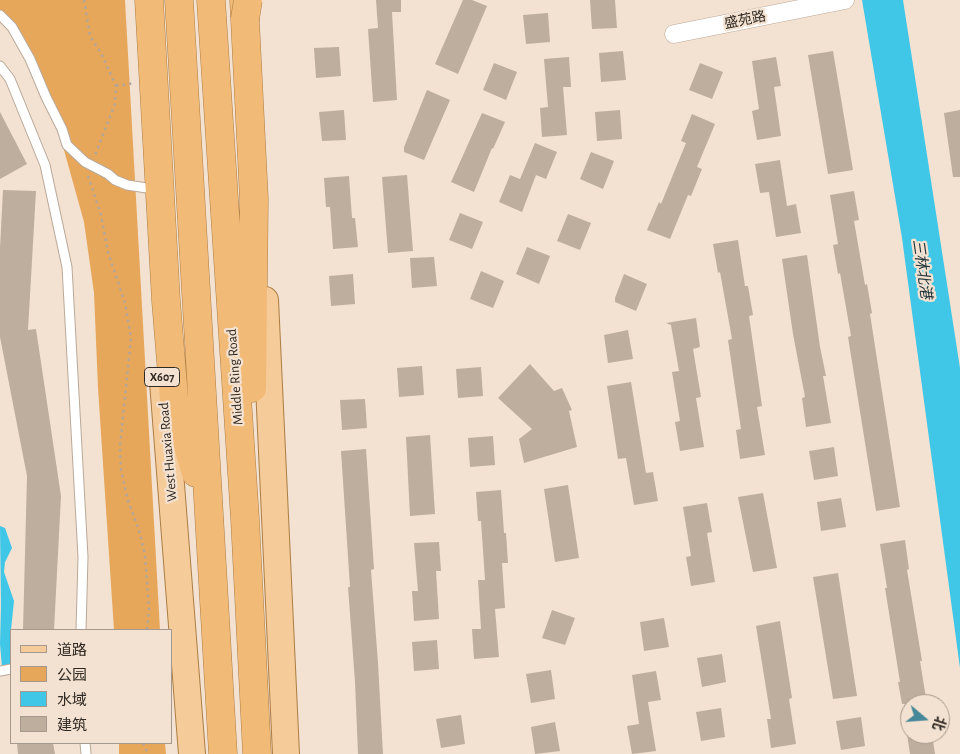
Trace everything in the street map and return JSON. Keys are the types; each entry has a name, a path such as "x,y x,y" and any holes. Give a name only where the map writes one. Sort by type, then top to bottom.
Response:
{"highway":[{"path":"180,0 223,754"},
{"name":"Middle Ring Road","path":"211,0 245,520 257,754"},
{"path":"146,1 174,398 210,523"},
{"path":"245,520 253,381 254,208 246,5"}],"main road":[{"name":"West Huaxia Road","path":"146,1 142,81 147,188 192,754"},
{"path":"246,5 262,248 286,754"}],"street":[{"name":"盛苑路","path":"674,34 845,0"}],"lane":[{"path":"0,15 12,27 30,59 46,98 62,129 67,145 85,162 121,182 147,188"},
{"path":"0,66 10,79 45,165 68,267 82,557 81,629"}],"path":[{"path":"84,0 90,36 110,70 116,86 115,104 87,173 101,215 108,252 125,303 131,338 120,446 121,470 128,501 139,530 145,555 149,610 147,629"},
{"path":"116,86 142,81"}],"green space":[{"path":"0,0 125,0 160,629 114,629 98,388 94,293 84,222 52,107 0,15"},
{"path":"119,744 165,744 166,754 119,754"}],"water":[{"name":"三林北港","path":"862,0 903,0 960,368 960,668 902,238"},
{"path":"0,526 5,528 12,548 5,562 4,572 14,601 10,629 10,669 2,667 0,644"}],"building":[{"path":"376,0 401,0 401,12 392,12 397,100 373,102 368,29 378,28"},
{"path":"463,0 472,0 487,6 458,74 435,64"},
{"path":"590,0 615,0 617,28 592,29"},
{"path":"548,13 550,42 526,44 523,15"},
{"path":"339,47 341,76 316,78 314,48"},
{"path":"623,51 626,80 601,82 599,53"},
{"path":"833,51 853,170 828,174 808,55"},
{"path":"569,57 571,87 563,87 567,135 542,137 540,108 548,107 544,59"},
{"path":"776,57 781,86 774,87 781,136 757,140 752,111 759,109 752,61"},
{"path":"494,63 517,72 506,100 483,90"},
{"path":"700,63 723,72 712,99 689,90"},
{"path":"427,90 450,100 424,160 404,152 404,147"},
{"path":"344,110 346,140 322,141 319,112"},
{"path":"620,110 622,139 597,141 595,112"},
{"path":"960,110 960,177 953,177 944,113"},
{"path":"0,112 27,164 0,179"},
{"path":"482,113 505,122 474,192 451,182"},
{"path":"692,114 715,124 697,167 702,169 691,196 688,195 670,239 647,230 659,202 661,204 686,143 681,141"},
{"path":"535,143 557,152 546,179 536,175 522,212 499,202 510,175 520,179"},
{"path":"591,152 614,161 603,189 580,179"},
{"path":"780,160 787,206 796,204 801,233 776,237 769,192 760,193 755,164"},
{"path":"407,175 413,251 388,253 382,177"},
{"path":"349,176 352,218 355,218 358,247 333,249 330,207 326,207 324,178"},
{"path":"3,190 36,191 28,330 36,329 61,496 54,629 23,629 27,476 0,337 0,248"},
{"path":"854,191 859,220 854,221 872,313 870,314 900,507 876,511 848,337 851,336 833,245 838,244 830,195"},
{"path":"460,213 483,222 472,249 449,240"},
{"path":"568,214 591,223 580,250 557,241"},
{"path":"738,240 745,286 748,286 753,315 749,316 762,406 757,407 765,455 740,459 736,430 741,429 728,340 732,339 713,244"},
{"path":"527,247 550,256 539,284 516,274"},
{"path":"807,255 826,376 823,376 831,423 806,427 802,398 805,397 782,259"},
{"path":"434,257 437,286 412,288 410,258"},
{"path":"481,271 504,281 493,308 470,299"},
{"path":"353,274 355,304 331,306 329,276"},
{"path":"624,274 647,284 636,311 615,302"},
{"path":"696,318 700,347 693,349 701,397 696,398 704,447 680,451 675,422 680,421 672,372 679,371 671,325 666,323"},
{"path":"628,330 633,359 608,363 604,335"},
{"path":"530,364 554,391 562,388 572,410 569,411 577,447 524,463 519,439 532,429 498,398"},
{"path":"422,366 424,395 399,397 397,368"},
{"path":"481,367 483,396 458,398 456,369"},
{"path":"631,382 646,473 653,472 658,501 634,505 626,458 618,459 607,386"},
{"path":"365,399 367,428 342,430 340,400"},
{"path":"430,435 435,514 410,516 406,437"},
{"path":"493,436 495,465 470,467 468,438"},
{"path":"834,447 838,476 814,480 809,451"},
{"path":"366,449 374,569 371,570 383,754 358,754 348,587 350,587 341,451"},
{"path":"568,485 579,558 555,562 544,489"},
{"path":"501,490 508,563 502,563 505,608 495,609 499,657 474,659 472,629 481,629 478,580 485,580 481,521 478,521 476,492"},
{"path":"763,493 777,568 753,572 738,497"},
{"path":"841,498 846,527 821,531 817,502"},
{"path":"707,503 712,532 707,533 715,582 691,586 686,557 691,556 683,507"},
{"path":"905,540 909,569 907,570 922,661 920,661 925,694 900,694 880,544"},
{"path":"439,542 441,571 436,571 439,619 414,621 412,591 418,591 414,543"},
{"path":"838,573 857,696 833,699 813,577"},
{"path":"552,610 575,618 565,645 542,638"},
{"path":"664,618 669,647 644,651 640,622"},
{"path":"780,621 792,698 789,699 796,744 771,748 767,719 771,719 756,626"},
{"path":"437,640 439,669 414,671 412,642"},
{"path":"722,654 726,682 702,687 697,658"},
{"path":"551,670 555,699 531,703 526,674"},
{"path":"656,671 661,700 648,702 656,751 632,754 627,726 639,724 632,675"},
{"path":"721,708 725,737 701,741 696,712"},
{"path":"461,715 465,744 441,748 436,719"},
{"path":"861,717 865,746 841,750 836,721"},
{"path":"555,722 560,751 535,754 531,727"},
{"path":"17,744 53,744 55,754 18,754"},
{"path":"908,744 934,744 935,754 910,754"}]}
